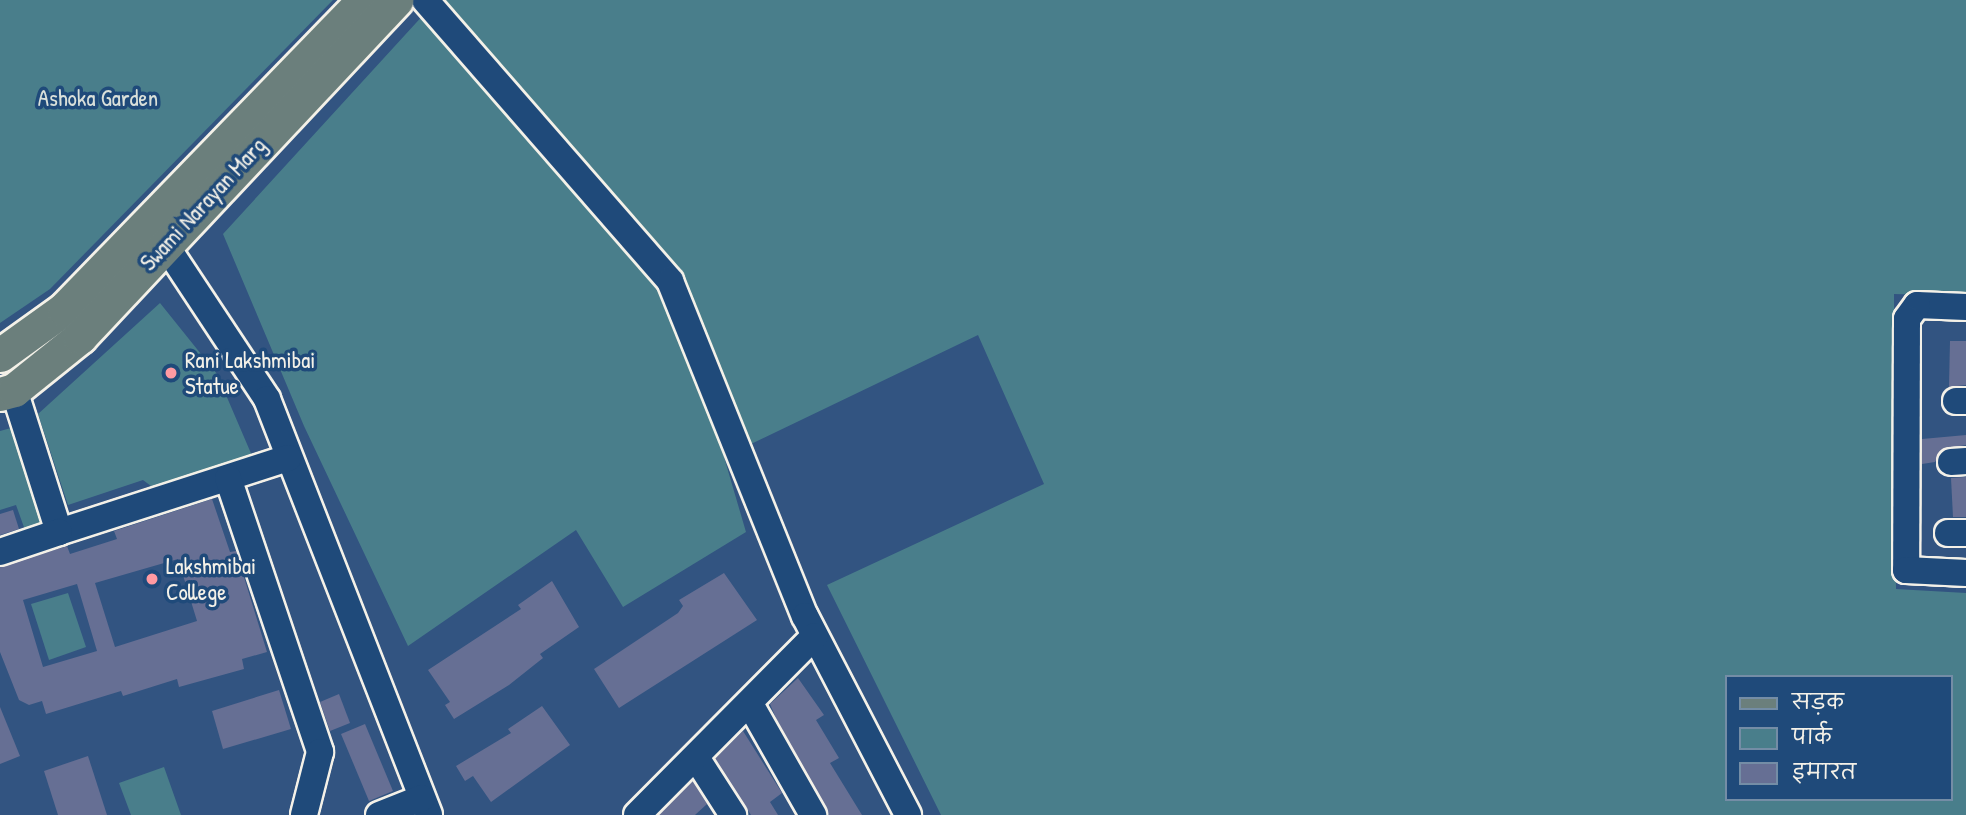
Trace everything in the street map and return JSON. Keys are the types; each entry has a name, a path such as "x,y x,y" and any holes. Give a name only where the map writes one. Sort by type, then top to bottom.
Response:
{"main road":[{"name":"Swami Narayan Marg","path":"7,392 80,337 157,233 363,0"},
{"name":"Swami Narayan Marg","path":"0,355 64,309 157,233 396,0"}],"street":[{"path":"425,0 670,281 815,636 908,815"},
{"path":"157,233 257,381 426,807 379,815"},
{"path":"1966,307 1917,305 1907,319 1906,570 1966,573"},
{"path":"7,392 59,532"},
{"path":"0,552 288,458"},
{"path":"228,478 320,752 304,815"},
{"path":"637,815 697,759 815,636"},
{"path":"750,704 813,815"},
{"path":"697,759 724,811"}],"green space":[{"name":"Ashoka Garden","path":"0,0 333,0 50,289 0,323"},
{"path":"437,0 1966,0 1966,296 1894,294 1896,589 1966,593 1966,815 941,815 827,585 1044,484 978,335 724,457 746,532 623,607 576,530 408,646 304,426 223,234"},
{"path":"160,303 217,374 253,458 159,492 143,480 68,505 38,414"},
{"path":"11,428 43,524 25,530 16,505 0,510 0,431"},
{"path":"68,593 86,647 49,660 31,604"},
{"path":"164,767 181,815 131,815 119,783"}],"building":[{"path":"1950,341 1966,341 1966,385 1949,387"},
{"path":"1966,435 1966,445 1943,449 1935,462 1922,464 1922,439"},
{"path":"1966,477 1966,517 1953,517 1951,478"},
{"path":"212,499 230,552 236,551 267,652 242,659 244,669 179,687 177,679 123,696 121,691 46,714 42,701 29,705 19,700 0,652 0,567 67,546 70,554 117,539 114,531","holes":["178,559 197,621 115,647 95,583","77,584 97,651 43,667 23,600"]},
{"path":"13,510 19,529 0,535 0,514"},
{"path":"724,573 757,620 619,708 594,669 678,613 683,606 679,600"},
{"path":"552,581 579,627 540,654 543,658 509,685 454,719 445,705 450,702 428,670 521,609 518,605"},
{"path":"798,678 824,715 816,720 839,758 830,763 862,815 829,815 776,718 770,704"},
{"path":"279,690 291,729 223,749 212,711"},
{"path":"339,694 350,723 330,731 320,702"},
{"path":"542,706 570,745 491,802 473,776 465,781 456,766 511,733 508,729"},
{"path":"0,707 20,756 0,764"},
{"path":"365,724 393,791 369,801 341,734"},
{"path":"743,731 782,793 770,802 778,815 751,815 715,759"},
{"path":"88,756 107,815 58,815 44,771"},
{"path":"693,781 707,804 695,815 659,815"}],"place":[{"name":"Rani Lakshmibai Statue","path":"171,373"},
{"name":"Lakshmibai College","path":"152,579"}]}
